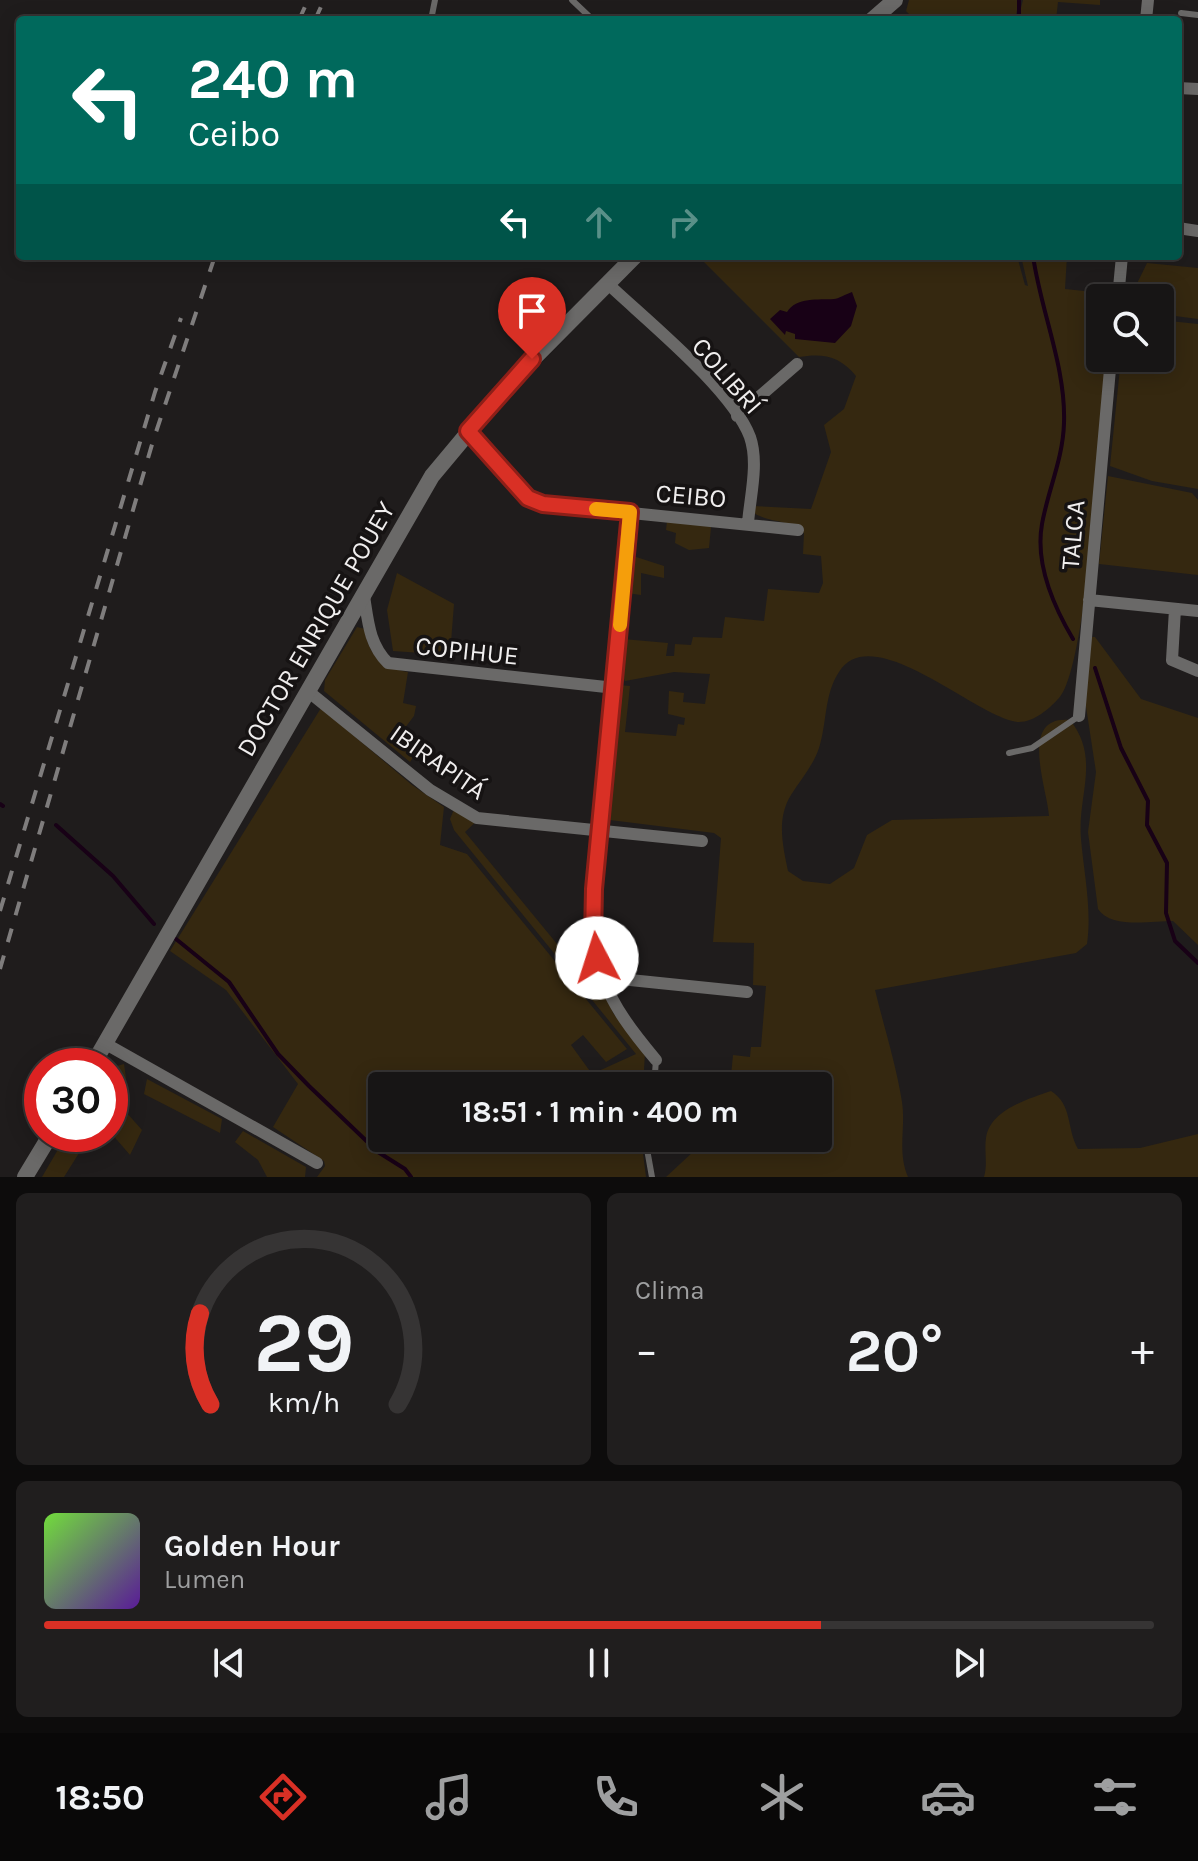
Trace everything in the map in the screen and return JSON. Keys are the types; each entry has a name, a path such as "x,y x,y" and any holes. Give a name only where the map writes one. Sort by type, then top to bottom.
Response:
{"street":[{"path":"877,16 895,0"},
{"name":"DOCTOR ENRIQUE POUEY","path":"103,1048 421,494 468,431 514,378 631,260"},
{"path":"1119,284 1122,260"},
{"name":"COLIBRÍ","path":"607,283 718,390 750,436 754,455 748,523"},
{"path":"737,416 797,364"},
{"name":"TALCA","path":"1079,716 1110,372"},
{"name":"CEIBO","path":"468,431 528,498 543,504 798,530"},
{"path":"630,512 594,889 593,938 601,977 613,1006 656,1060"},
{"name":"COPIHUE","path":"364,596 369,631 376,651 388,663 615,688"},
{"path":"1089,600 1198,611"},
{"path":"1175,609 1172,660 1198,671"},
{"name":"IBIRAPITÁ","path":"309,692 430,790 477,818 702,841"},
{"path":"601,977 747,992"},
{"path":"106,1044 317,1163"},
{"path":"25,1177 40,1152"}],"lane":[{"path":"572,0 589,16"},
{"path":"1181,13 1198,15"},
{"path":"1009,753 1032,748 1079,716"},
{"path":"655,1072 656,1060"},
{"path":"648,1152 652,1177"}],"shaded area":[{"path":"909,0 1019,0 1016,16 922,16 906,11"},
{"path":"1023,0 1100,0 1100,5 1058,2 1056,16 1019,16"},
{"path":"702,260 1018,260 1025,285 1028,286 1022,260 1067,260 1065,289 1086,291 1086,372 1106,372 1085,592 1069,677 1059,698 1036,717 1019,722 1001,717 901,664 876,657 855,659 839,672 834,681 819,748 786,804 782,833 788,871 803,881 830,884 854,868 867,835 892,820 1049,816 1041,772 1040,741 1044,729 1054,722 1070,720 1079,735 1086,763 1081,839 1088,905 1087,944 1076,953 875,990 902,1102 902,1149 908,1177 666,1177 693,1152 832,1152 832,1072 731,1072 733,1055 750,1057 751,1047 761,1047 766,986 753,985 754,943 713,942 721,838 714,833 610,820 607,814 619,685 630,686 625,732 676,736 678,724 684,725 685,718 668,714 669,691 684,693 683,702 705,704 710,674 674,672 625,681 620,674 623,639 668,643 666,656 674,656 675,644 691,645 693,637 722,638 725,617 764,621 768,589 819,593 823,583 821,556 803,554 804,533 750,510 752,506 811,509 831,452 824,425 844,409 856,376 837,360 816,355 799,357"},
{"path":"1147,263 1198,268 1198,319 1174,316 1174,284 1137,284"},
{"path":"852,292 857,306 851,326 835,343 795,339 795,334 786,331 785,335 770,319 780,310 787,312 802,302 836,299"},
{"path":"1174,321 1198,324 1198,489 1152,481 1110,466 1120,372 1174,372"},
{"path":"1108,476 1192,493 1198,500 1198,575 1099,564"},
{"path":"668,512 712,517 709,548 689,550 675,543 676,533 666,530"},
{"path":"630,555 664,566 664,578 641,573 641,595 627,593"},
{"path":"397,573 454,604 450,655 393,651 387,610"},
{"path":"357,627 365,629 369,647 378,659 408,672 403,703 416,706 414,716 404,729 423,743 410,762 324,691 325,680"},
{"path":"1089,637 1095,637 1141,699 1198,718 1198,945 1173,921 1122,922 1104,915 1098,909 1088,832 1096,772 1083,687"},
{"path":"321,708 412,785 444,807 440,845 467,854 627,1049 606,1062 583,1035 571,1045 591,1072 368,1072 368,1152 643,1152 646,1177 317,1177 325,1166 324,1161 273,1127 298,1084 226,990 170,951"},
{"path":"455,807 482,816 465,832 571,961 586,945 613,1013 645,1053 644,1072 596,1072 636,1054 454,830 450,819"},
{"path":"147,1079 222,1119 220,1133 144,1094"},
{"path":"1051,1091 1063,1103 1078,1149 1140,1148 1198,1134 1198,1177 984,1177 986,1138 995,1120 1011,1107"},
{"path":"128,1114 142,1130 130,1155 127,1152"},
{"path":"243,1131 306,1167 305,1177 267,1177 258,1160 235,1142"},
{"path":"57,1152 80,1152 64,1177 42,1177"}],"waterway":[{"path":"1019,0 1019,16"},
{"path":"1034,260 1064,402 1063,436 1042,524 1041,554 1053,599 1073,639"},
{"path":"1095,668 1121,748 1148,801 1147,825 1167,863 1166,913 1175,941 1198,963"},
{"path":"56,825 113,876 154,924"},
{"path":"176,939 229,982 278,1054 309,1086 378,1152 405,1169 411,1177"}],"railway":[{"path":"301,16 308,0"},
{"path":"317,16 324,0"},
{"path":"0,969 153,441 214,260"},
{"path":"0,911 155,392 181,318"}],"slow traffic":[{"path":"596,509 630,512 620,625"}],"route":[{"path":"532,359 468,431 528,498 543,504 630,512 594,889 593,938 597,958"}]}
